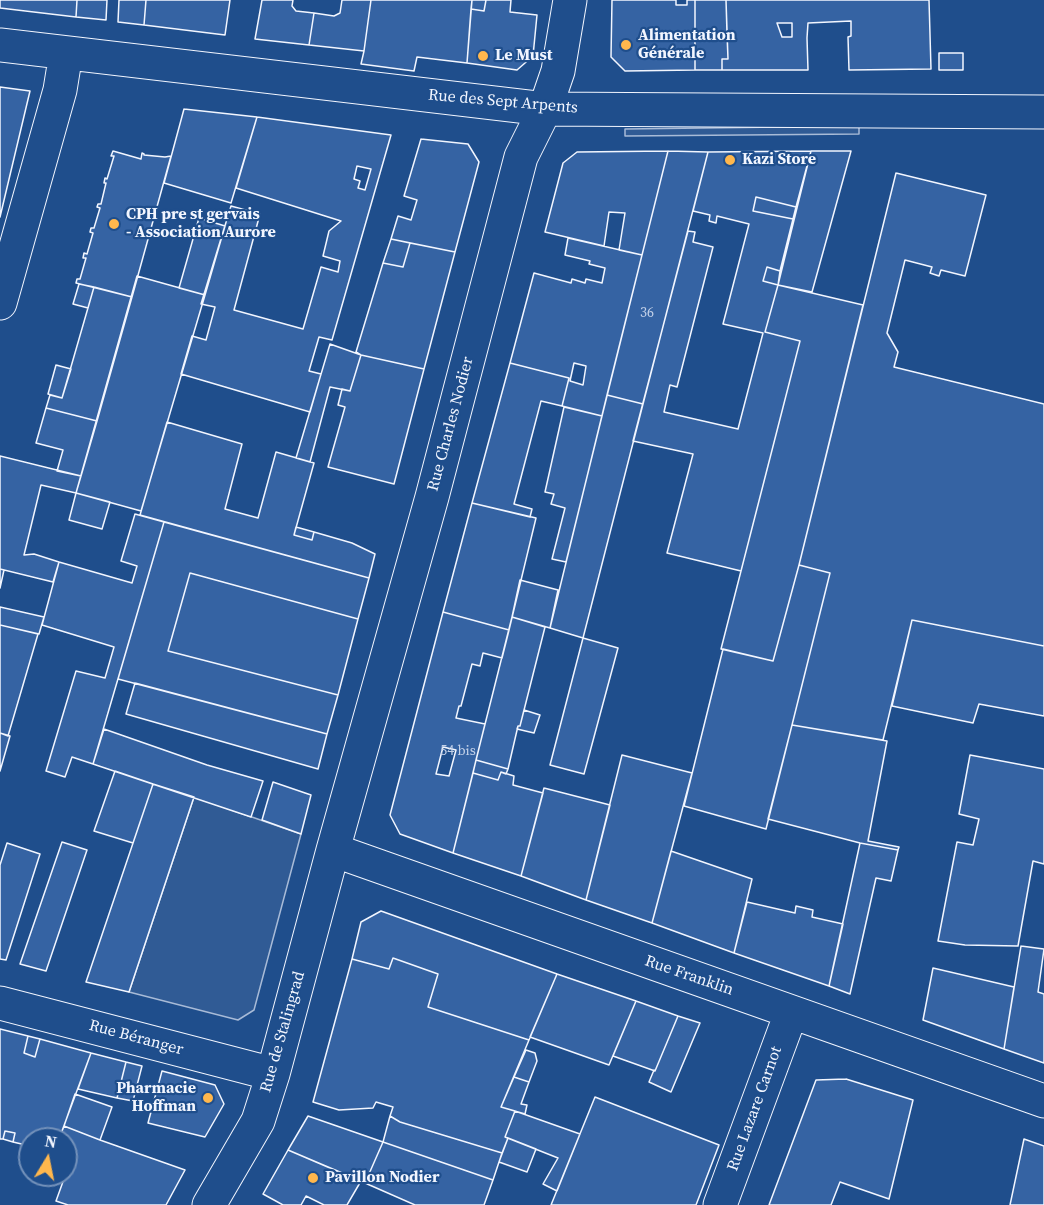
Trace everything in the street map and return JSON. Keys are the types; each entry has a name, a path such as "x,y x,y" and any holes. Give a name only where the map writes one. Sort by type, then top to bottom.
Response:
{"street":[{"name":"Rue Charles Nodier","path":"333,850 432,497 520,157 544,109 558,71 570,0"},
{"name":"Rue des Sept Arpents","path":"0,45 544,109 1044,112"},
{"path":"0,303 60,90 66,53"},
{"name":"Rue Franklin","path":"333,850 1044,1101"},
{"name":"Rue de Stalingrad","path":"209,1205 258,1121 273,1074 333,850"},
{"name":"Rue Béranger","path":"0,1003 273,1074"},
{"name":"Rue Lazare Carnot","path":"720,1205 791,1013"}],"shaded area":[{"path":"859,126 859,134 625,136 625,129"},
{"path":"194,797 301,834 254,1010 238,1020 129,992"}],"building":[{"path":"0,0 77,0 76,17 0,8"},
{"path":"77,0 107,0 106,20 76,17"},
{"path":"119,0 146,0 144,25 118,22"},
{"path":"146,0 230,0 225,35 144,25"},
{"path":"262,0 293,0 292,6 296,11 314,13 309,45 255,39"},
{"path":"342,0 371,0 364,51 309,45 314,13 334,16 340,13"},
{"path":"371,0 472,0 467,63 417,57 414,71 361,64"},
{"path":"472,0 486,0 484,11 471,9"},
{"path":"486,0 511,0 510,12 537,15 533,56 517,70 467,63 471,9 484,11"},
{"path":"612,0 676,0 676,5 687,5 687,0 695,0 695,70 625,71 611,57"},
{"path":"695,0 726,0 727,34 695,34"},
{"path":"726,0 929,0 931,69 849,70 848,37 851,36 851,21 808,23 808,70 722,70 722,59 728,59","holes":["777,23 792,23 792,37 782,37"]},
{"path":"695,34 727,34 728,59 722,59 722,70 695,70"},
{"path":"939,53 963,53 963,70 939,70"},
{"path":"0,87 30,91 0,217"},
{"path":"184,109 257,117 231,203 164,183"},
{"path":"257,117 391,135 332,340 319,337 309,371 321,374 310,412 181,374 192,336 206,340 215,307 201,304 231,206 260,214 234,310 303,329 321,267 338,272 340,261 323,256 329,231 341,221 236,188","holes":["357,166 371,169 365,190 358,188 360,181 354,179"]},
{"path":"421,139 468,144 479,162 455,252 391,239 398,216 411,220 417,200 404,196"},
{"path":"113,151 141,159 142,153 171,156 132,297 76,283 77,279 80,279 86,258 83,258 84,253 87,254 93,233 90,232 91,228 94,228 100,208 97,207 101,204 105,178 107,179 114,156 111,156"},
{"path":"668,151 642,255 619,250 625,213 609,212 604,246 545,232 563,163 577,152"},
{"path":"668,151 708,152 643,404 607,395"},
{"path":"811,151 796,207 756,197 753,211 793,219 780,271 767,267 763,281 778,285 765,332 800,341 741,571 667,553 693,454 633,441 688,231 695,232 693,242 713,247 677,387 670,385 664,412 738,429 763,333 723,324 749,224 717,216 716,223 709,221 710,215 693,211 708,152"},
{"path":"811,151 851,151 812,292 778,285"},
{"path":"896,173 986,195 965,276 941,270 939,276 930,273 932,267 905,260 887,333 898,352 894,367 1044,404 1044,646 912,620 883,740 792,725 830,573 799,565"},
{"path":"756,197 796,207 793,219 753,211"},
{"path":"199,218 225,226 205,295 179,288"},
{"path":"568,238 642,255 602,416 562,406 569,378 510,363 534,273 571,283 572,279 585,283 586,279 602,283 605,268 589,264 590,261 565,255","holes":["574,363 586,366 583,385 570,381"]},
{"path":"391,239 410,243 403,267 383,263"},
{"path":"410,243 455,252 424,369 356,352 383,263 403,267"},
{"path":"767,267 780,271 778,285 763,281"},
{"path":"137,276 205,295 141,511 76,493"},
{"path":"79,284 94,287 88,308 73,304"},
{"path":"778,285 863,305 773,661 721,649 800,341 765,332"},
{"path":"94,287 132,297 97,421 46,408 50,395 62,398"},
{"path":"330,344 361,355 350,391 330,387 310,462 296,458"},
{"path":"361,355 424,369 394,484 328,467 345,407 338,405 342,389 350,391"},
{"path":"510,363 569,378 562,406 541,401 514,504 532,509 530,517 472,503"},
{"path":"56,365 71,369 62,398 48,394"},
{"path":"607,395 643,404 583,638 550,628"},
{"path":"564,407 602,416 566,562 552,559 565,508 551,504 554,494 545,492"},
{"path":"46,408 97,421 81,476 57,471 63,450 36,443"},
{"path":"167,422 242,444 225,509 258,518 276,452 314,463 294,535 312,540 314,532 352,543 375,554 369,578 140,515"},
{"path":"0,456 81,476 76,493 41,485 24,555 34,554 59,562 53,582 0,569"},
{"path":"76,493 110,502 102,529 69,520"},
{"path":"472,503 536,518 509,630 443,612"},
{"path":"135,514 164,522 93,764 72,757 65,777 46,771 76,671 105,678 114,647 42,625 59,562 132,583 137,566 121,561"},
{"path":"164,522 369,578 358,619 190,573 168,651 338,695 327,734 118,679"},
{"path":"296,527 314,532 312,540 294,535"},
{"path":"799,565 830,573 766,829 684,806 723,649 773,661"},
{"path":"0,569 4,570 0,588"},
{"path":"190,573 358,619 338,695 168,651"},
{"path":"520,580 558,590 550,628 512,617"},
{"path":"0,607 44,617 39,634 0,625"},
{"path":"443,612 509,630 502,658 483,653 480,666 472,664 461,706 459,706 456,718 485,724 453,853 400,834 390,815","holes":["443,747 456,750 449,776 436,774"]},
{"path":"512,617 545,627 508,769 476,760"},
{"path":"912,620 1044,646 1044,716 979,704 973,723 892,706"},
{"path":"0,625 38,634 8,736 0,733"},
{"path":"583,638 618,648 584,774 550,765"},
{"path":"135,683 327,734 318,769 126,714"},
{"path":"524,710 540,715 534,733 517,729"},
{"path":"792,725 887,741 868,841 899,847 898,850 860,843 768,819"},
{"path":"104,729 207,765 263,781 251,817 93,764"},
{"path":"0,733 10,736 0,771"},
{"path":"622,755 692,773 652,923 586,900"},
{"path":"970,755 1044,769 1044,864 1033,861 1018,946 965,945 938,941 957,842 973,845 979,819 959,814"},
{"path":"476,760 508,769 506,774 501,772 498,780 473,773"},
{"path":"115,771 153,784 133,843 94,831"},
{"path":"501,772 514,776 513,785 543,793 521,876 453,853 473,773 498,780"},
{"path":"273,782 311,795 301,834 262,820"},
{"path":"153,784 194,797 129,992 86,982"},
{"path":"544,788 610,805 586,900 521,876"},
{"path":"62,842 87,850 46,971 20,964"},
{"path":"7,843 40,854 6,960 0,959 0,865"},
{"path":"860,843 898,850 891,881 876,878 850,994 829,986"},
{"path":"671,851 752,879 734,953 652,923"},
{"path":"747,902 795,913 796,906 813,910 812,917 843,924 829,986 734,953"},
{"path":"381,911 557,974 529,1040 428,1007 438,974 393,958 389,969 352,959 361,922"},
{"path":"1021,946 1044,949 1038,992 1044,994 1044,1063 1004,1049"},
{"path":"393,958 438,974 428,1007 529,1040 501,1107 515,1111 505,1137 508,1138 502,1153 400,1122 390,1116 393,1107 376,1102 373,1108 339,1110 313,1102 352,959 389,969"},
{"path":"933,968 1014,987 1004,1049 923,1020"},
{"path":"557,974 636,1001 609,1065 530,1037"},
{"path":"636,1001 678,1016 655,1071 613,1056"},
{"path":"678,1016 700,1023 671,1092 649,1082"},
{"path":"0,1029 28,1036 24,1053 35,1057 40,1039 91,1053 63,1127 18,1127 18,1143 13,1142 15,1133 5,1131 3,1139 0,1139"},
{"path":"28,1036 40,1039 35,1057 24,1053"},
{"path":"526,1050 535,1053 537,1061 529,1082 514,1077"},
{"path":"91,1053 126,1062 117,1098 78,1089"},
{"path":"126,1062 142,1066 133,1101 117,1098"},
{"path":"162,1071 215,1085 224,1104 205,1137 148,1123"},
{"path":"514,1077 529,1082 521,1104 527,1105 525,1114 501,1107"},
{"path":"846,1079 913,1100 889,1199 840,1182 831,1205 769,1205 816,1080"},
{"path":"75,1094 112,1107 100,1140 78,1131 78,1127 64,1126"},
{"path":"595,1097 719,1145 696,1205 551,1205"},
{"path":"515,1111 580,1134 557,1191 543,1184 558,1158 505,1137"},
{"path":"308,1116 383,1142 365,1183 288,1150"},
{"path":"390,1116 400,1122 502,1153 493,1180 383,1142"},
{"path":"5,1131 15,1133 13,1142 3,1139"},
{"path":"78,1131 185,1170 166,1205 68,1205 56,1201 61,1187 78,1187"},
{"path":"508,1138 536,1149 527,1172 499,1162"},
{"path":"1024,1139 1044,1146 1044,1205 1010,1205"},
{"path":"383,1142 493,1180 484,1205 415,1205 365,1183"},
{"name":"Pavillon Nodier","path":"288,1150 361,1181 347,1205 324,1205 306,1196 301,1205 283,1205 263,1194"}],"place":[{"name":"Alimentation Générale","path":"626,45"},
{"name":"Le Must","path":"483,56"},
{"name":"Kazi Store","path":"730,160"},
{"name":"CPH pre st gervais - Association Aurore","path":"114,224"},
{"name":"Pharmacie Hoffman","path":"208,1098"},
{"name":"Pavillon Nodier","path":"313,1178"}]}
